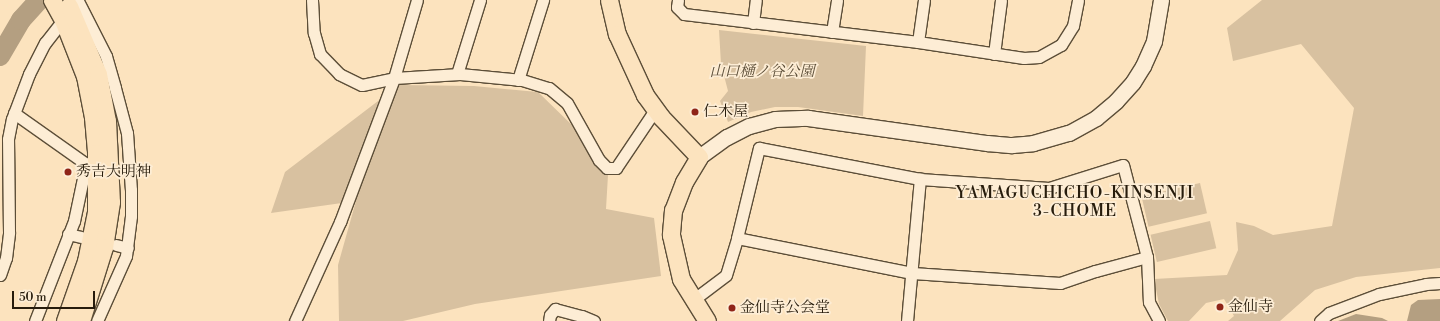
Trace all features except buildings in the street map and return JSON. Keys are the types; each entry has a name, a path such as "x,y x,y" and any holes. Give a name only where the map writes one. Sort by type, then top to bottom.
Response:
{"main road":[{"path":"52,0 70,7 98,74 107,121 97,161 96,212 86,261 65,321"},
{"path":"610,0 617,34 645,95 655,110 699,157 684,182 673,210 670,235 681,279 706,321"},
{"path":"81,321 104,247 112,202 97,161"}],"street":[{"path":"312,0 314,33 320,54 339,74 362,85 394,78 457,74 518,80 550,88 567,103 600,160 607,168 616,168 655,110"},
{"path":"295,321 340,222 394,78 418,0"},
{"path":"457,74 480,0"},
{"path":"518,80 543,0"},
{"path":"678,0 677,7 684,14 918,42 1024,58 1039,57 1061,45 1074,26 1078,0"},
{"path":"753,22 756,0"},
{"path":"832,32 836,0"},
{"path":"918,42 924,0"},
{"path":"994,54 1001,0"},
{"path":"699,157 727,137 749,126 775,119 808,118 987,143 1033,143 1068,133 1096,118 1116,101 1144,66 1154,41 1161,0"},
{"path":"0,275 6,258 9,232 8,139 14,113 29,74 42,49 70,7 106,56 127,133 131,190 128,248 97,321"},
{"path":"14,113 97,161 35,321"},
{"path":"693,300 726,275 737,238 759,148 920,178 1049,188 1123,165 1147,257 1149,302 1159,321"},
{"path":"907,321 920,178"},
{"path":"68,234 81,237"},
{"path":"737,238 912,273 1060,283 1095,271 1147,257"},
{"path":"116,245 128,248"},
{"path":"1320,321 1328,313 1379,294 1426,284 1440,283"},
{"path":"549,319 555,309 582,316 594,321"}],"green space":[{"path":"1262,0 1440,0 1440,268 1356,277 1315,290 1280,321 1228,321 1234,316 1224,299 1206,303 1189,321 1168,321 1159,304 1154,279 1227,275 1238,250 1236,222 1254,226 1273,235 1332,226 1354,108 1301,44 1233,61 1227,28"},
{"name":"山口樋ノ谷公園","path":"719,30 866,46 863,116 798,107 775,107 751,112 728,122 720,101 728,91 721,64"},
{"path":"399,85 474,86 538,92 575,128 608,175 606,209 654,218 661,276 475,304 403,321 339,321 338,265 356,201 271,213 285,172"},
{"path":"1200,183 1207,213 1149,227 1142,196"},
{"path":"1210,221 1216,248 1157,262 1151,235"}],"shaded area":[{"path":"1440,299 1440,321 1407,321 1411,305 1418,300"},
{"path":"1356,314 1382,318 1388,321 1338,321"}],"waterway":[{"path":"0,56 21,20 39,0"}],"place":[{"name":"仁木屋","path":"695,112"},
{"name":"秀吉大明神","path":"68,172"},
{"name":"金仙寺","path":"1220,307"},
{"name":"金仙寺公会堂","path":"732,308"}],"district":[{"name":"YAMAGUCHICHO-KINSENJI 3-CHOME","path":"1075,202"}]}
